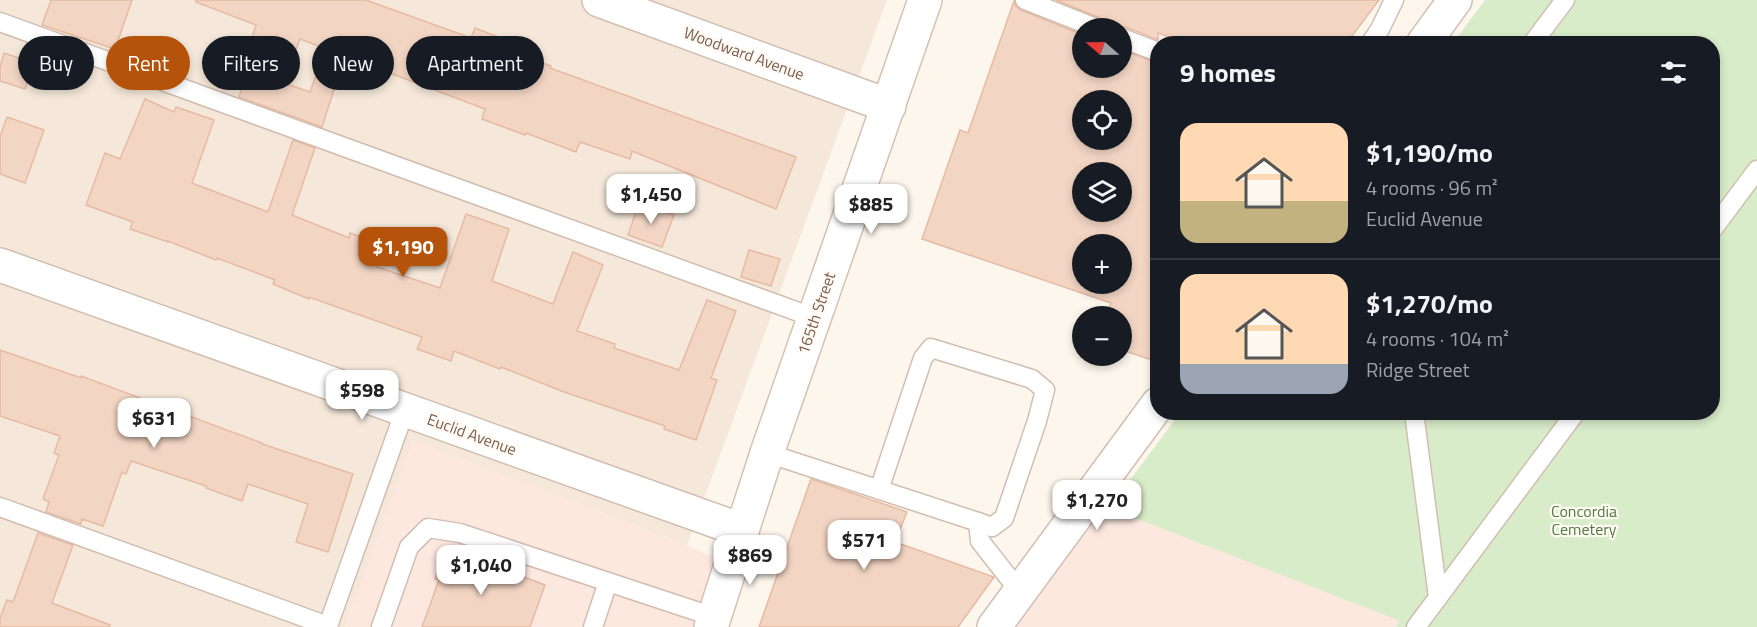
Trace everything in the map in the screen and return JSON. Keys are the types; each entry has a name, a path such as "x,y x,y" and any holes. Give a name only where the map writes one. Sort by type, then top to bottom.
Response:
{"street":[{"name":"Woodward Avenue","path":"599,0 889,106"},
{"name":"165th Street","path":"712,622 767,453 925,0"},
{"path":"1429,36 1455,0"},
{"name":"Euclid Avenue","path":"0,265 741,530"},
{"path":"994,627 1150,415"}],"lane":[{"path":"1025,0 1072,19"},
{"path":"1375,36 1394,0"},
{"path":"1538,36 1565,0"},
{"path":"0,22 815,318"},
{"path":"1132,42 1150,49"},
{"path":"1720,220 1757,170"},
{"path":"767,453 879,490 978,522 992,527 1004,518 1037,421 1045,390 1032,379 931,348 923,358 879,490"},
{"path":"0,507 328,626 405,410"},
{"path":"1415,420 1438,597"},
{"path":"1416,627 1570,420"},
{"path":"978,522 980,541 1020,592"},
{"path":"381,627 409,547 428,528 460,533 608,582 712,622"},
{"path":"593,627 608,582"}],"shaded area":[{"path":"0,0 887,0 687,545 414,441 345,627 0,627"},
{"path":"413,440 687,545 723,562 702,627 345,627"},
{"path":"1096,504 1401,621 1396,627 1006,627"}],"green space":[{"name":"Concordia Cemetery","path":"1485,0 1757,0 1757,627 1396,627 1400,621 1109,508 1175,420 1720,420 1720,36 1458,36"}],"building":[{"path":"51,0 132,0 120,36 106,36 106,46 94,42 94,36 75,36 42,25"},
{"path":"196,0 366,0 465,36 406,36 406,79 394,75 394,36 312,36 312,44 300,39 300,36 253,36 256,25 196,2"},
{"path":"1056,0 1379,0 1352,36 1167,36 1158,33 1158,36 1150,37 1132,29 1132,18 1100,18"},
{"path":"1014,1 1021,10 1072,31 1072,78 1132,78 1132,54 1150,60 1150,359 1132,353 1132,306 1110,306 1111,303 1084,294 1132,294 1132,234 1072,234 1072,290 922,239 960,130 968,133"},
{"path":"475,28 495,36 472,36"},
{"path":"4,53 18,58 18,87 0,81 0,67"},
{"path":"544,63 551,66 550,68 796,157 776,209 632,151 630,159 580,142 576,152 526,133 525,135 482,119 485,109 435,90 544,90"},
{"path":"312,86 312,90 334,90 322,127 239,97 241,90 300,89 310,92"},
{"path":"145,99 174,112 176,107 214,120 192,183 268,212 293,140 315,148 292,215 349,238 350,233 385,245 377,267 440,288 466,214 509,229 492,281 553,304 573,252 603,265 577,331 615,344 614,348 679,370 707,300 736,311 711,378 717,380 696,440 664,429 665,426 454,351 451,361 417,349 422,337 309,297 309,299 273,284 275,280 130,229 133,222 86,205 105,153 120,159"},
{"path":"7,117 44,130 25,183 0,174 0,137"},
{"path":"639,203 674,215 662,247 628,235"},
{"path":"749,250 780,259 771,286 741,277"},
{"path":"0,350 81,378 81,376 262,444 353,474 328,552 296,542 308,504 248,484 242,501 206,488 206,486 131,461 126,474 122,472 103,526 82,519 81,524 46,512 49,502 43,499 59,455 54,453 60,436 0,416"},
{"path":"811,479 907,512 895,542 994,577 958,627 759,627"},
{"path":"38,533 73,545 52,603 110,625 109,627 0,627 0,618 7,600 13,602"},
{"path":"446,548 545,585 530,627 422,627 439,580 435,579"}]}
